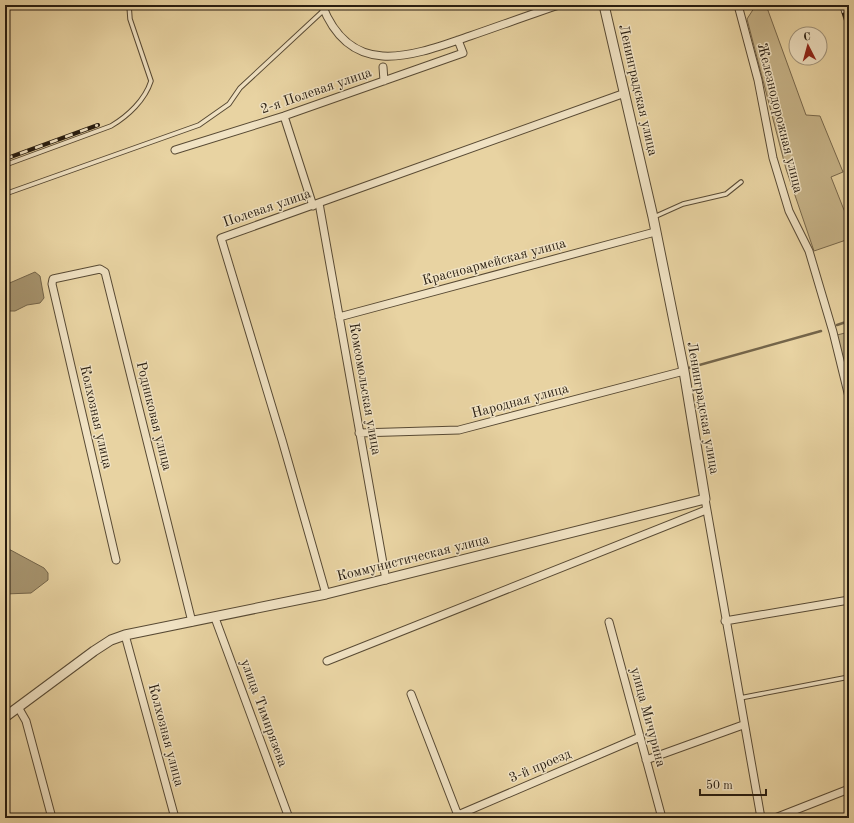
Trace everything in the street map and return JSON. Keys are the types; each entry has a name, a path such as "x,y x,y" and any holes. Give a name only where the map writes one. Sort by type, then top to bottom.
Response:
{"street":[{"path":"323,8 339,35 348,43 370,54 383,57 408,56 559,5"},
{"name":"Ленинградская улица","path":"604,5 626,93 684,371 725,621 761,818"},
{"name":"Железнодорожная улица","path":"738,5 758,80 773,158 789,211 809,251 833,332 849,397"},
{"name":"2-я Полевая улица","path":"175,150 284,116 463,53 458,40"},
{"path":"383,67 384,81"},
{"name":"Полевая улица","path":"326,594 282,440 221,238 626,93"},
{"name":"Комсомольская улица","path":"284,116 316,205 339,317 386,580"},
{"name":"Красноармейская улица","path":"339,317 655,232"},
{"name":"Родниковая улица","path":"52,281 100,268 105,272 192,622"},
{"name":"Колхозная улица","path":"52,281 116,560"},
{"name":"Народная улица","path":"360,433 459,430 684,371"},
{"name":"Коммунистическая улица","path":"5,717 94,651 111,640 125,635 215,618 386,580 705,499"},
{"path":"327,661 706,510"},
{"path":"725,621 849,600"},
{"name":"улица Тимирязева","path":"215,618 289,818"},
{"name":"улица Мичурина","path":"609,622 662,818"},
{"name":"Колхозная улица","path":"125,635 175,818"},
{"path":"411,694 456,817"},
{"path":"18,707 26,721 52,818"},
{"path":"646,760 743,725"},
{"name":"3-й проезд","path":"456,817 640,737"},
{"path":"775,818 849,789"}],"lane":[{"path":"5,164 111,126 125,118 131,112 149,88 151,81 130,19 129,5"},
{"path":"5,194 199,125 229,104 240,88 323,8"},
{"path":"652,217 683,204 726,194 741,182"},
{"path":"739,698 849,677"}],"shaded area":[{"path":"756,5 766,5 806,115 820,116 843,172 831,177 844,210 849,217 849,239 814,251 786,169 747,19"},
{"path":"35,272 40,276 44,298 40,303 27,305 15,311 5,311 5,285"},
{"path":"849,332 849,385 837,335"},
{"path":"5,547 44,568 48,573 48,580 31,593 5,594"}],"waterway":[{"path":"837,325 849,321"},
{"path":"685,369 821,331"}],"railway":[{"path":"841,5 849,30"},
{"path":"5,159 98,125"}]}
